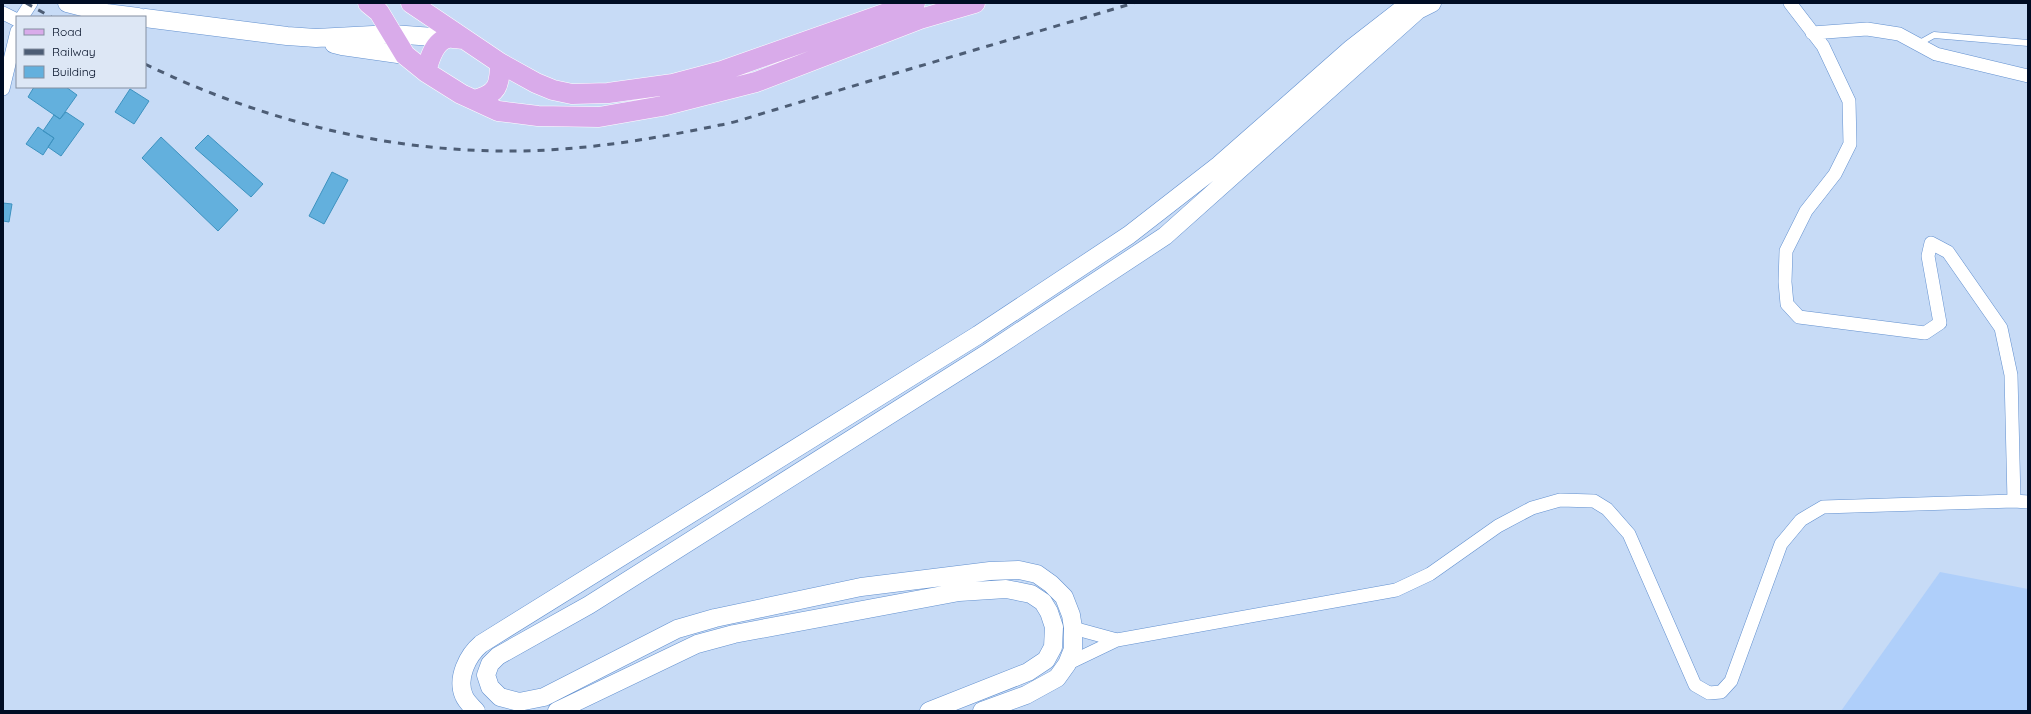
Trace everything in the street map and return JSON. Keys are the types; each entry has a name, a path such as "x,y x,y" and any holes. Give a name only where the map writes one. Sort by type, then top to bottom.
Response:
{"main road":[{"path":"368,3 379,12 405,54 426,72 461,94 498,111 538,116 599,117 662,106 756,82 920,19 975,3"},
{"path":"411,3 455,38 500,64 536,83 553,90 572,94 608,93 673,84 722,71 915,3"},
{"path":"426,72 429,59 438,45 455,38"},
{"path":"475,100 489,96 496,87 500,74 500,64"}],"street":[{"path":"23,16 32,3"},
{"path":"67,3 107,8 135,16"},
{"path":"476,711 464,696 462,686 466,663 472,652 481,644 978,335 1129,235 1219,165 1352,48 1410,3"},
{"path":"982,711 1026,696 1057,678 1067,664 1073,649 1073,628 1071,615 1064,597 1052,584 1037,574 1019,570 990,571 860,587 715,618 677,629 544,697 519,702 500,697 490,687 486,675 490,664 498,656 589,605 989,352 1165,236 1418,10 1432,3"},
{"path":"1790,3 1823,46 1849,101 1850,144 1835,174 1806,211 1786,251 1784,282 1787,304 1799,317 1925,333 1940,323 1928,256 1931,243 1948,252 2001,328 2012,375 2014,501"},
{"path":"3,13 16,20"},
{"path":"146,18 287,36 316,38 392,34 455,38"},
{"path":"1812,33 1867,29 1899,34 1936,54 2028,76"},
{"path":"3,89 16,35"},
{"path":"316,38 342,46 405,54"},
{"path":"1067,664 1117,640 1396,590 1430,574 1498,526 1532,508 1560,500 1594,501 1607,509 1629,534 1695,685 1709,693 1721,692 1731,681 1781,544 1801,520 1823,507 2014,501 2028,502"},
{"path":"557,711 697,644 734,634 960,592 1006,589 1031,594 1043,602 1049,612 1054,627 1053,646 1046,660 1028,672 929,711"},
{"path":"1073,628 1117,640"}],"lane":[{"path":"1918,44 1934,35 2028,43"}],"shaded area":[{"path":"1940,572 2028,589 2028,711 1841,711"}],"building":[{"path":"33,88 67,88 77,95 60,119 28,97"},
{"path":"130,89 149,101 134,124 115,112"},
{"path":"66,112 84,124 61,156 48,147 54,138 43,131 54,115 60,119"},
{"path":"38,127 54,138 43,155 26,144"},
{"path":"208,135 263,184 251,197 195,148"},
{"path":"161,137 238,210 218,231 142,158"},
{"path":"332,172 348,180 324,224 309,216"},
{"path":"3,203 12,204 9,222 3,221"}],"railway":[{"path":"26,3 49,16"},
{"path":"146,64 230,100 274,115 318,127 409,145 455,149 528,151 611,144 734,122 1134,3"}]}
